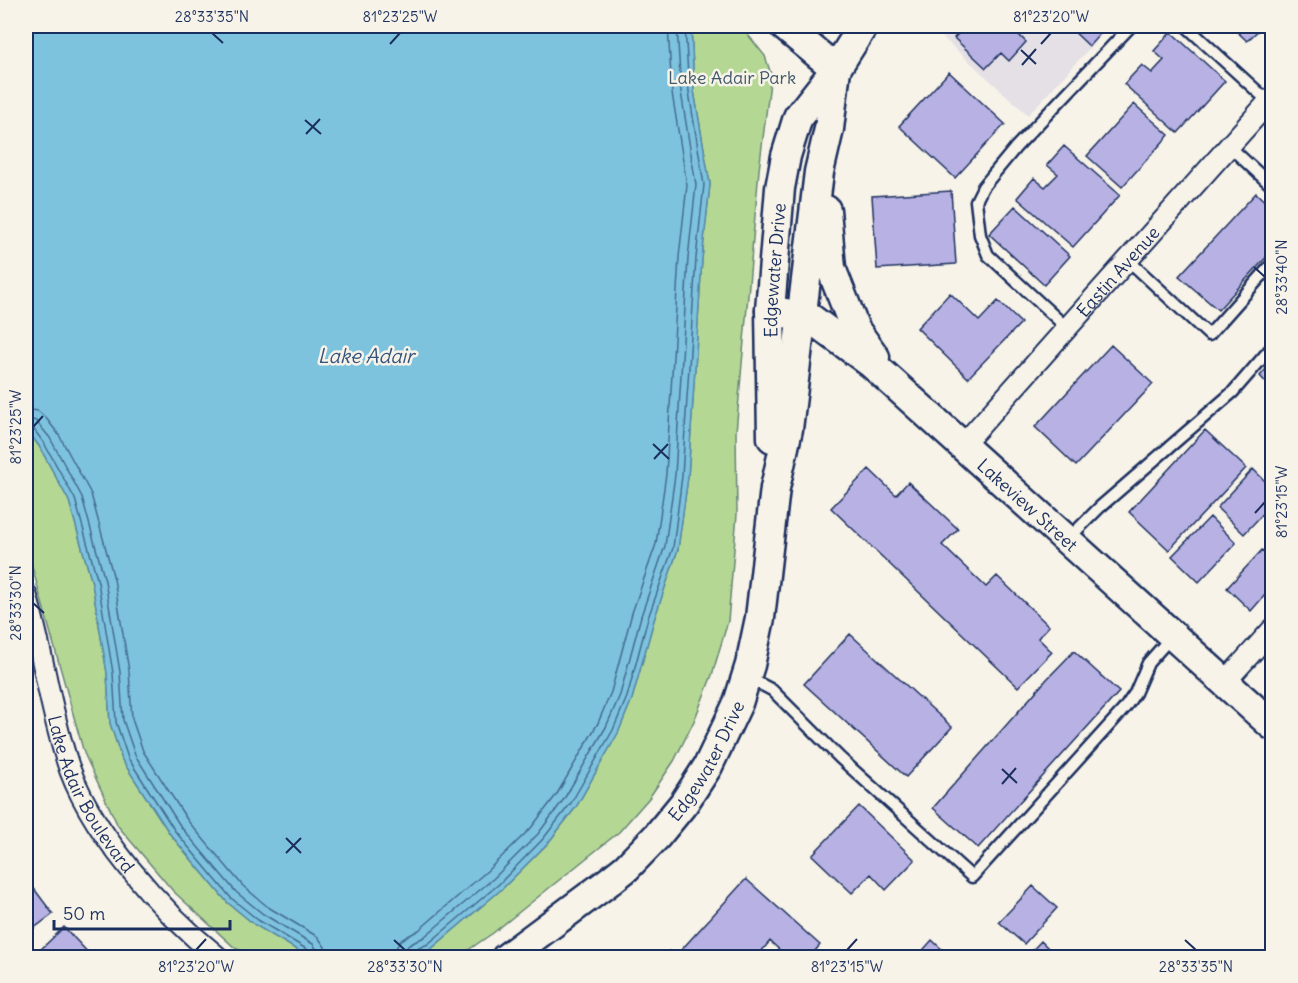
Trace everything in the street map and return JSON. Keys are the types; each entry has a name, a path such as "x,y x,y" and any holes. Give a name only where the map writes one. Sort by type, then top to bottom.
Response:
{"street":[{"path":"784,26 836,69"},
{"name":"Edgewater Drive","path":"775,488 771,425 771,310 780,188 798,117 836,69 862,26"},
{"name":"Edgewater Drive","path":"506,957 607,883 657,836 684,803 708,766 729,725 747,677 760,618 775,488 788,429 800,315 836,69"},
{"name":"Eastin Avenue","path":"962,446 1271,100"},
{"path":"820,166 831,268 855,329 898,387"},
{"name":"Lakeview Street","path":"771,310 810,318 872,364 1272,725"},
{"name":"Lake Adair Boulevard","path":"26,594 66,759 85,803 106,836 164,908 191,936 219,957"},
{"path":"1225,682 1272,630"}],"lane":[{"path":"1067,328 988,255 980,235 976,201 982,187 1016,147 1131,26"},
{"path":"1186,26 1271,100"},
{"path":"1229,146 1272,186"},
{"path":"1128,260 1209,335 1272,264"},
{"path":"1067,540 1101,507 1233,392 1272,347"},
{"path":"747,677 772,690 840,758 972,877 1124,709 1135,693 1148,663 1173,635"}],"shaded area":[{"path":"930,26 1110,26 1028,115"}],"green space":[{"name":"Lake Adair Park","path":"691,26 741,26 765,56 771,74 759,170 736,432 737,514 728,621 712,675 694,721 674,761 649,798 619,832 493,933 458,957 411,958 431,949 503,888 548,843 576,807 618,733 632,699 654,620 678,549 688,477 702,259 710,184 694,91"},
{"path":"26,428 39,446 69,501 92,583 107,673 110,723 122,760 170,834 227,902 255,925 309,957 256,957 235,948 173,891 118,826 84,753 26,545"}],"water":[{"name":"Lake Adair","path":"26,26 691,26 694,91 710,184 702,259 688,477 678,549 654,620 632,699 618,733 576,807 548,843 503,888 431,949 411,957 309,957 255,925 227,902 170,834 122,760 110,723 107,673 92,583 69,501 39,446 26,428"}],"building":[{"path":"966,26 1024,26 1017,33 1026,42 1009,61 1001,53 986,68 954,38"},
{"path":"1068,26 1107,26 1089,46"},
{"path":"1231,26 1263,26 1247,41"},
{"path":"1171,32 1225,81 1178,133 1124,84 1142,65 1152,73 1164,60 1154,51"},
{"path":"949,72 1005,124 955,178 899,126"},
{"path":"1134,104 1169,135 1122,187 1087,156"},
{"path":"1064,146 1120,195 1073,247 1017,198 1034,178 1045,187 1058,174 1047,165"},
{"path":"951,191 956,264 877,269 872,196"},
{"path":"1256,193 1272,208 1272,251 1218,310 1179,276"},
{"path":"1015,206 1070,256 1044,285 989,234"},
{"path":"950,293 979,321 998,301 1021,323 968,378 917,328"},
{"path":"1111,345 1153,384 1076,466 1035,427"},
{"path":"1272,362 1272,389 1260,376"},
{"path":"1205,430 1246,468 1169,550 1129,512"},
{"path":"869,469 896,495 908,482 958,529 942,545 986,587 997,576 1049,626 1038,638 1052,652 1018,687 831,508"},
{"path":"1253,469 1272,488 1272,504 1244,534 1217,508"},
{"path":"1210,517 1236,543 1199,582 1172,556"},
{"path":"1262,550 1272,559 1272,587 1251,611 1227,588"},
{"path":"850,634 952,727 906,777 804,684"},
{"path":"1074,651 1119,692 978,848 933,808"},
{"path":"859,806 915,860 886,890 871,874 852,893 812,855"},
{"path":"26,878 53,914 26,934"},
{"path":"746,879 820,945 809,958 788,958 770,941 756,958 691,958 682,949"},
{"path":"1033,886 1057,908 1024,944 999,922"},
{"path":"64,927 93,958 43,958 38,952"},
{"path":"932,940 951,958 916,958"},
{"path":"1041,941 1058,958 1025,958"},
{"path":"669,951 676,958 663,958"}]}
